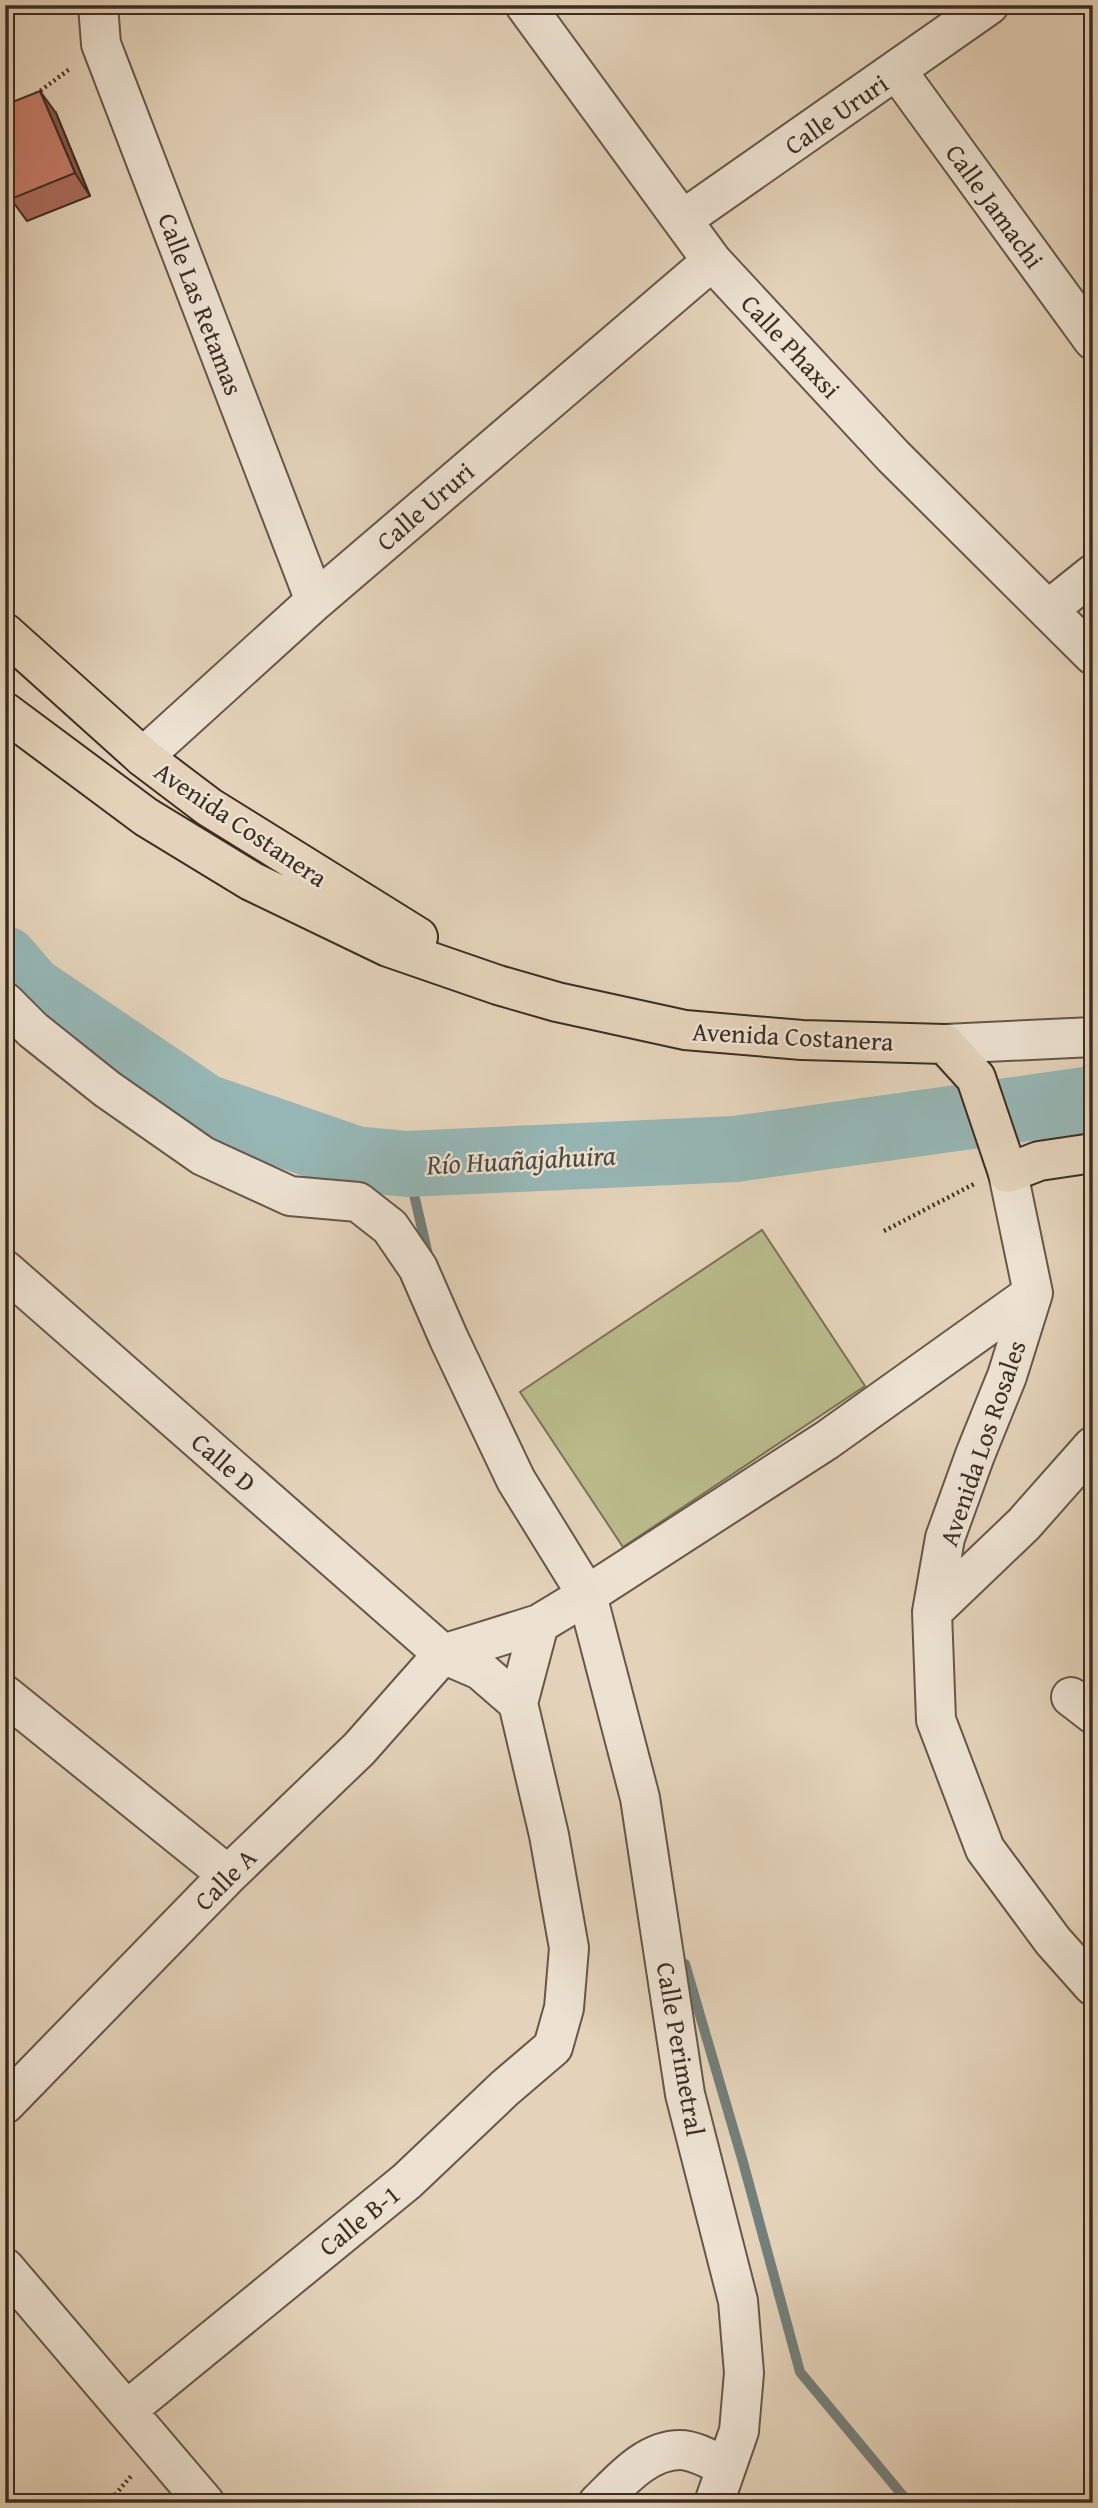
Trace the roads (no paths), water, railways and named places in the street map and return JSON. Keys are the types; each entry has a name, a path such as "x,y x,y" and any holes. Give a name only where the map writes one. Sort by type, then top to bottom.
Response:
{"main road":[{"name":"Avenida Costanera","path":"5,633 143,757 209,807 498,985"},
{"name":"Avenida Costanera","path":"5,711 146,817 251,881 388,947 557,1002 685,1030 802,1040 944,1044"},
{"path":"5,711 86,757 120,763 143,757"},
{"name":"Avenida Los Rosales","path":"944,1044 976,1078 1006,1168"},
{"path":"1006,1168 1093,1153"}],"street":[{"name":"Calle Las Retamas","path":"98,5 101,44 315,601"},
{"name":"Calle Phaxsi","path":"525,5 712,261 893,456 1093,655"},
{"name":"Calle Ururi","path":"682,220 897,72 989,5"},
{"name":"Calle Jamachi","path":"897,72 1093,340"},
{"name":"Calle Ururi","path":"143,757 315,601 712,261"},
{"path":"1048,610 1093,574"},
{"name":"Calle Perimetral","path":"5,1002 33,1030 107,1089 203,1156 290,1196 358,1202 390,1227 418,1268 516,1480 587,1595 640,1798 685,2094 738,2301 744,2373 739,2431 714,2503"},
{"name":"Avenida Costanera","path":"944,1044 1093,1037"},
{"name":"Avenida Los Rosales","path":"1006,1168 1033,1293 1007,1376 945,1538 932,1612 936,1720 985,1849 1053,1941 1093,1986"},
{"name":"Calle D","path":"5,1270 443,1654 480,1670 518,1703"},
{"path":"443,1654 539,1624 587,1595 827,1440 1033,1293"},
{"path":"932,1612 1024,1524 1093,1446"},
{"path":"518,1703 539,1624"},
{"name":"Calle A","path":"5,2104 228,1875 359,1749 443,1654"},
{"path":"5,1695 228,1875"},
{"name":"Calle B-1","path":"127,2410 407,2181 505,2088 553,2047 564,2008 569,1948 549,1835 518,1703"},
{"path":"5,2268 205,2503"},
{"path":"598,2503 636,2466 662,2454 680,2450 726,2467"}],"waterway":[{"name":"Río Huañajahuira","path":"5,959 31,989 205,1107 355,1159 407,1164 735,1149 1093,1099"},
{"path":"407,1164 429,1259"},
{"path":"685,1964 743,2162 800,2372 909,2503"}]}
